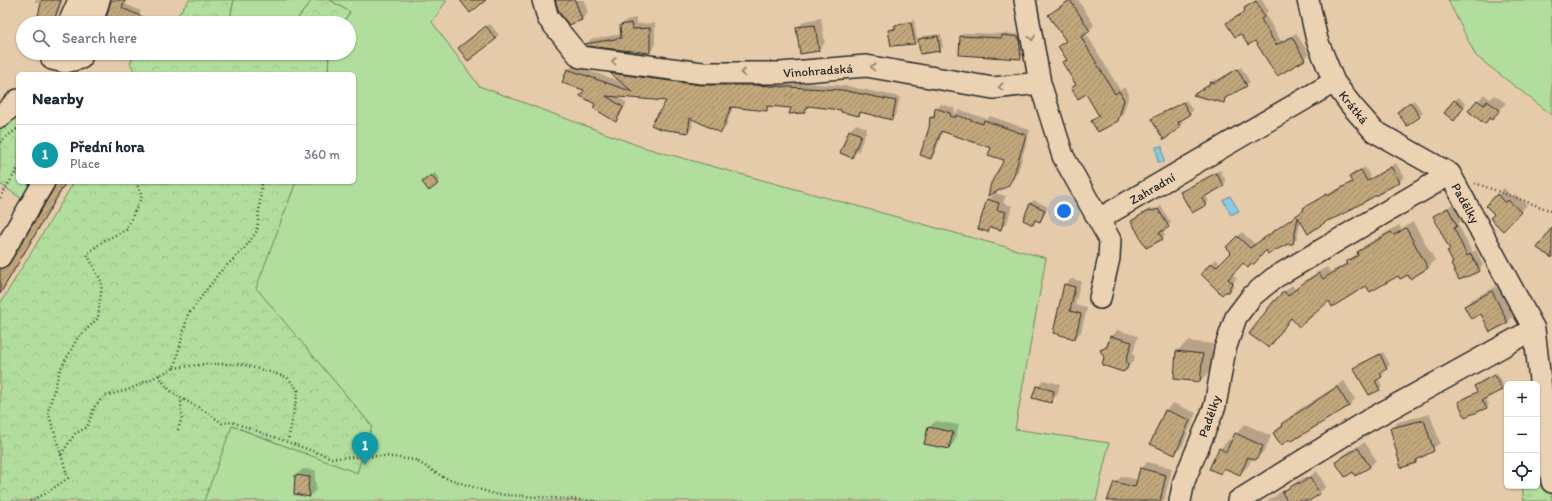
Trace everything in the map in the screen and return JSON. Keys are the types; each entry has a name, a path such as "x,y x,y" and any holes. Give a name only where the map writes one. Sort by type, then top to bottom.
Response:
{"street":[{"path":"72,16 79,0"},
{"path":"94,16 99,0"},
{"name":"Vinohradská","path":"543,0 548,18 580,57 702,72 780,73 866,66 993,88 1040,83"},
{"path":"1025,0 1040,83 1064,156 1110,240 1109,258 1100,298"},
{"name":"Krátká","path":"1308,0 1317,40 1334,82 1374,131 1450,174"},
{"path":"51,62 81,62"},
{"name":"Zahradní","path":"1099,219 1334,82"},
{"path":"0,117 16,102"},
{"name":"Padělky","path":"1180,501 1184,481 1215,406 1225,349 1236,317 1252,296 1274,278 1450,174 1534,329"},
{"path":"0,257 43,184"},
{"path":"1238,501 1362,424 1534,329 1552,482"}],"path":[{"path":"0,142 16,130"},
{"path":"0,198 16,171"},
{"path":"1450,174 1552,211"},
{"path":"30,501 45,494 68,478 48,411 60,370 77,339 98,318 102,283 87,254 103,241 126,230 142,196 137,184"},
{"path":"174,368 188,315 219,273 244,249 257,231 262,184"},
{"path":"61,455 75,434 87,427 95,406 104,396 128,390 174,368 205,364 241,364 287,376 298,390 288,441"},
{"path":"159,375 166,388 181,400 201,409 222,423 232,422 332,458 385,456 415,460 443,477 494,494 596,501"},
{"path":"178,430 182,417 181,400"}],"green space":[{"path":"189,0 234,0 231,16 177,16"},
{"path":"234,0 312,0 299,16 231,16"},
{"path":"312,0 330,0 350,12 347,16 299,16"},
{"path":"330,0 447,0 432,22 479,86 642,147 1046,258 1015,429 1109,443 1096,501 204,501 232,426 357,473 372,426 256,288 295,184 356,184 356,72 328,72 329,60 356,60 356,16 347,16 350,12"},
{"path":"1448,0 1552,0 1552,115 1476,56"},
{"path":"132,60 329,60 328,72 136,72 130,63"},
{"path":"16,113 16,184 35,184 25,201 0,184 0,129"},
{"path":"73,184 295,184 257,288 372,426 357,474 233,426 205,501 0,501 0,304"},
{"path":"1547,443 1552,482 1552,501 1524,501 1522,489 1540,489 1540,447"}],"water":[{"path":"1162,146 1164,162 1158,162 1156,147"},
{"path":"1230,196 1239,211 1231,215 1223,200"}],"building":[{"path":"42,0 61,0 55,16 38,16"},
{"path":"111,0 125,0 122,8 141,16 107,16"},
{"path":"460,0 486,0 470,13"},
{"path":"555,0 575,0 582,20 569,25 559,12"},
{"path":"1070,0 1090,31 1081,37 1115,94 1119,91 1124,100 1118,121 1098,132 1091,121 1099,116 1086,94 1078,99 1071,88 1076,85 1062,62 1067,60 1058,46 1066,41 1048,15"},
{"path":"1256,1 1264,17 1261,19 1276,45 1292,37 1305,60 1277,76 1255,41 1248,45 1241,34 1235,37 1226,23 1245,12 1244,8"},
{"path":"631,23 632,29 650,28 650,53 586,46 585,44 621,38 620,25"},
{"path":"911,23 915,44 891,46 888,30 895,29 895,25"},
{"path":"815,25 819,51 800,54 796,27"},
{"path":"486,26 496,39 468,61 458,48"},
{"path":"1002,35 1019,37 1021,59 959,55 960,36 1002,38"},
{"path":"938,36 940,51 920,54 918,39"},
{"path":"567,69 633,92 610,73 701,85 753,85 842,90 896,101 892,120 860,112 859,116 841,112 841,110 808,106 804,113 789,114 791,108 767,106 767,111 731,107 721,133 690,118 688,133 660,129 651,125 666,101 606,96 623,107 616,122 593,108 595,104 580,96 584,90 562,83"},
{"path":"1237,69 1247,86 1225,98 1224,103 1193,95 1209,85 1210,82 1214,83"},
{"path":"1454,100 1464,107 1454,121 1444,113"},
{"path":"1477,100 1484,105 1487,101 1500,110 1492,120 1489,118 1485,124 1468,111"},
{"path":"1183,102 1190,115 1178,122 1180,127 1164,140 1151,119"},
{"path":"1410,102 1420,117 1407,126 1397,112"},
{"path":"935,108 950,113 951,117 956,117 956,115 983,124 984,120 1026,135 1013,178 1008,186 988,196 991,183 1004,160 988,155 991,148 941,131 931,159 920,155 929,128 930,117 934,118"},
{"path":"849,130 861,135 852,158 840,153"},
{"path":"1391,167 1400,182 1339,216 1327,221 1308,234 1298,217 1293,244 1288,244 1268,254 1266,250 1254,264 1250,265 1248,268 1243,263 1228,279 1233,283 1230,286 1230,292 1225,292 1222,295 1201,274 1211,263 1216,267 1231,252 1226,247 1237,236 1250,248 1304,210 1303,208 1352,182 1349,177 1361,170 1367,181"},
{"path":"1216,173 1224,186 1202,198 1206,205 1192,213 1180,192"},
{"path":"431,175 438,184 429,191 422,182"},
{"path":"55,184 65,184 0,294 0,270 10,263"},
{"path":"1497,194 1505,203 1508,200 1521,212 1503,231 1490,218 1494,214 1486,206"},
{"path":"987,199 999,203 997,210 1006,212 1001,230 990,227 988,232 978,229"},
{"path":"1030,203 1045,210 1040,222 1035,220 1033,225 1023,220"},
{"path":"1448,208 1457,226 1454,228 1467,256 1471,254 1480,271 1459,280 1451,264 1453,263 1447,251 1450,250 1433,216"},
{"path":"1158,209 1169,227 1159,233 1163,239 1146,248 1131,221 1149,210 1153,211"},
{"path":"1552,227 1552,258 1537,248"},
{"path":"1406,228 1428,268 1410,279 1408,275 1400,279 1398,276 1370,292 1366,286 1332,307 1329,301 1299,327 1291,318 1269,348 1249,334 1273,302 1284,291 1288,296 1302,284 1319,273 1323,279 1347,264 1346,262 1358,255 1357,252 1391,232 1394,235"},
{"path":"1064,284 1075,287 1070,311 1081,314 1075,339 1053,333"},
{"path":"1492,291 1508,323 1490,332 1481,314 1471,319 1464,306"},
{"path":"1110,336 1132,342 1126,361 1128,364 1127,369 1123,372 1102,365 1104,357 1100,350 1107,347"},
{"path":"1176,351 1203,354 1200,382 1174,379"},
{"path":"1380,354 1387,369 1380,373 1382,377 1375,381 1380,390 1369,395 1353,368"},
{"path":"1494,375 1502,390 1482,400 1487,408 1465,417 1458,402 1477,392 1474,386"},
{"path":"1036,386 1054,391 1051,403 1032,398"},
{"path":"1337,387 1349,406 1292,441 1290,439 1281,445 1273,433 1283,426 1281,424"},
{"path":"1165,410 1190,420 1175,455 1150,444"},
{"path":"1424,420 1434,451 1416,460 1416,463 1401,468 1390,428"},
{"path":"928,427 953,432 949,449 924,444"},
{"path":"1235,433 1263,446 1256,460 1248,457 1240,475 1224,468 1221,474 1209,469 1219,448 1226,452"},
{"path":"1358,448 1370,467 1355,476 1353,472 1345,477 1335,462"},
{"path":"1140,468 1166,475 1160,501 1107,501 1114,482 1135,487"},
{"path":"295,475 310,477 308,486 310,497 294,494"},
{"path":"1310,477 1320,494 1309,501 1287,501 1282,492 1299,482 1300,484"}],"place":[{"name":"Přední hora","path":"365,465"}]}
